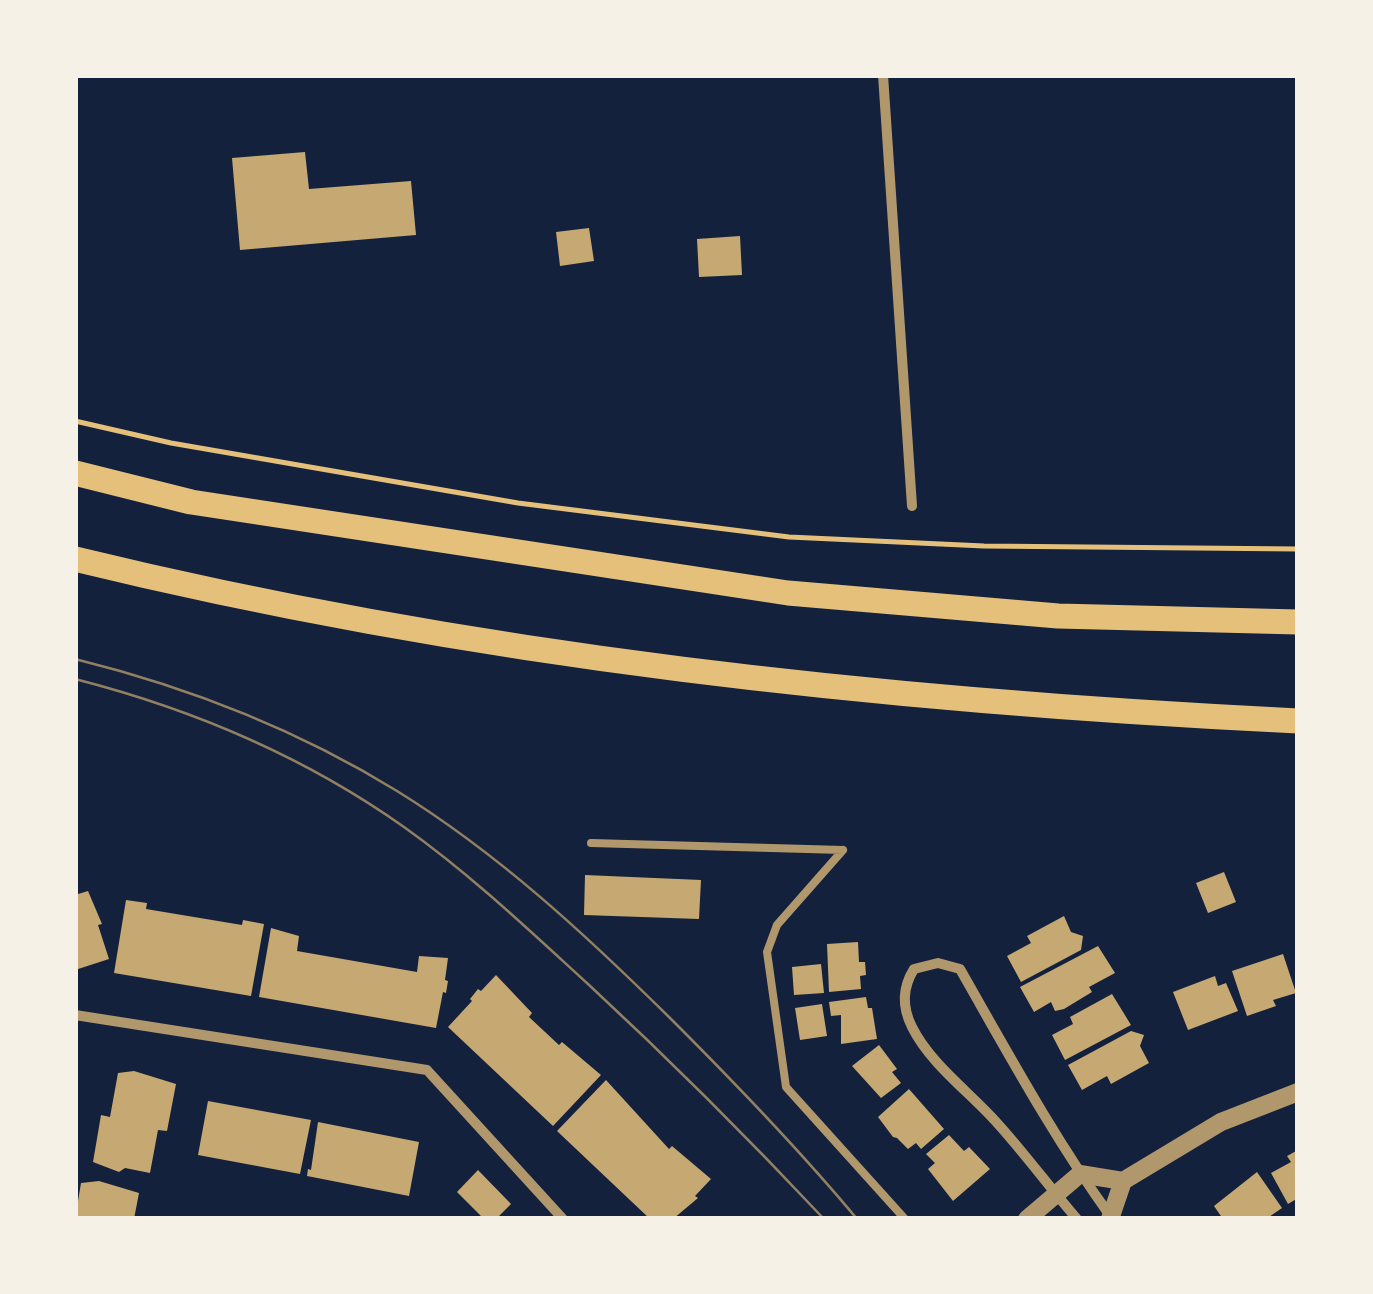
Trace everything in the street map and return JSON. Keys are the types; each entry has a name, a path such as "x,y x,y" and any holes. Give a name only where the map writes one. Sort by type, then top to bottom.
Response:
{"main road":[{"path":"75,473 191,502 788,593 1058,616 1298,622"},
{"path":"75,559 212,593 451,636 691,672 954,700 1298,721"}],"street":[{"path":"883,75 912,506"},
{"path":"1077,1219 998,1124 922,1044 905,1005 905,984 914,969 938,963 960,969 1080,1174 1111,1218"},
{"path":"75,1016 426,1070 563,1219"},
{"path":"1111,1218 1124,1181 1221,1122 1298,1092"},
{"path":"1027,1219 1080,1174 1124,1181"}],"lane":[{"path":"592,843 843,850 776,926 768,952 786,1087 904,1219"}],"path":[{"path":"75,422 170,443 518,503 789,537 984,546 1298,549"}],"building":[{"path":"305,152 309,189 411,181 416,235 240,250 232,158"},
{"path":"589,228 594,261 560,266 556,232"},
{"path":"740,236 742,275 699,277 697,239"},
{"path":"1224,872 1236,902 1208,913 1196,883"},
{"path":"585,875 701,880 699,919 584,915"},
{"path":"88,891 102,924 98,925 109,959 75,970 75,895"},
{"path":"126,900 147,903 146,909 242,925 243,920 264,924 251,996 114,973"},
{"path":"1064,916 1071,932 1083,936 1081,950 1021,982 1007,956 1031,943 1027,936"},
{"path":"271,928 299,936 297,951 417,972 419,956 448,958 446,993 443,992 436,1028 259,997"},
{"path":"858,942 859,962 865,962 866,975 860,976 861,989 829,992 827,944"},
{"path":"1098,946 1115,973 1089,987 1092,992 1064,1009 1055,1011 1051,1002 1034,1012 1020,987"},
{"path":"1283,954 1296,993 1273,1000 1276,1006 1247,1016 1232,971"},
{"path":"821,964 824,993 794,995 792,967"},
{"path":"496,975 532,1013 529,1017 601,1075 553,1126 448,1027 478,989 481,991"},
{"path":"1215,976 1218,986 1226,983 1238,1011 1188,1030 1173,992"},
{"path":"1112,994 1131,1025 1065,1060 1052,1035 1073,1024 1070,1017"},
{"path":"866,997 868,1008 872,1008 877,1039 841,1044 841,1015 831,1016 829,1002"},
{"path":"822,1004 827,1036 800,1040 795,1008"},
{"path":"1131,1031 1144,1035 1140,1046 1149,1063 1111,1084 1107,1076 1082,1090 1068,1065"},
{"path":"879,1045 897,1069 892,1072 901,1083 881,1098 852,1066"},
{"path":"134,1071 176,1084 167,1131 158,1130 150,1173 125,1168 119,1172 93,1162 101,1115 110,1117 118,1073"},
{"path":"606,1080 669,1149 672,1146 711,1179 695,1196 698,1198 673,1219 650,1219 557,1131"},
{"path":"909,1089 944,1129 921,1149 916,1143 908,1149 878,1117"},
{"path":"208,1101 311,1120 300,1174 198,1155"},
{"path":"318,1122 419,1142 409,1196 307,1176"},
{"path":"949,1135 964,1151 969,1147 990,1169 953,1201 928,1169 935,1163 926,1154"},
{"path":"1298,1150 1298,1198 1288,1204 1271,1173 1291,1162 1287,1156"},
{"path":"478,1170 511,1204 496,1219 484,1219 457,1192"},
{"path":"1257,1172 1282,1208 1266,1219 1223,1219 1214,1206"},
{"path":"99,1181 139,1193 134,1219 75,1219 81,1183"}],"tram line":[{"path":"75,659 200,697 281,730 359,769 435,815 540,897 639,988 766,1117 857,1219"},
{"path":"75,679 162,705 246,738 327,779 404,827 476,883 588,984 824,1219"}]}
